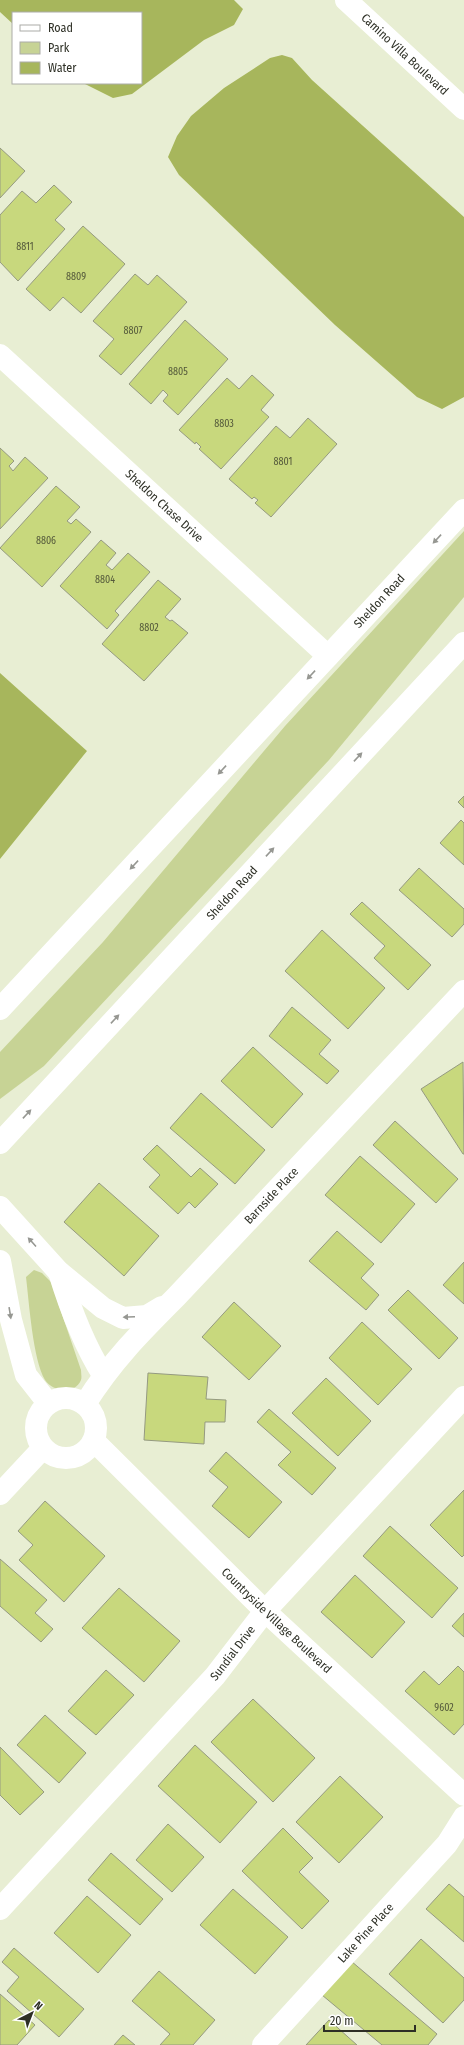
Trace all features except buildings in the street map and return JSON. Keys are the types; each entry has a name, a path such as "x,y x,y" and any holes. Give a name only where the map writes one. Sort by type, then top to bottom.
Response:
{"street":[{"name":"Camino Villa Boulevard","path":"346,0 464,109"},
{"name":"Sheldon Chase Drive","path":"0,355 328,656"},
{"name":"Sheldon Road","path":"0,1009 464,510"},
{"name":"Sheldon Road","path":"0,1143 464,643"},
{"name":"Barnside Place","path":"85,1404 103,1375 132,1341 176,1297 464,991"},
{"path":"0,1207 58,1271 103,1308 124,1318 147,1316 176,1297"},
{"path":"0,1261 11,1320 26,1375 48,1403"},
{"path":"58,1271 71,1310 93,1360 103,1375"},
{"name":"Sundial Drive","path":"0,1908 215,1676 265,1611 464,1397"},
{"path":"57,1399 76,1399 85,1404 92,1412 96,1421 97,1431 94,1441 88,1449 80,1455 71,1458 56,1456 43,1448 36,1430 37,1420 41,1410 48,1403 57,1399"},
{"name":"Countryside Village Boulevard","path":"94,1441 265,1611 464,1795"},
{"path":"0,1494 43,1448"},
{"name":"Lake Pine Place","path":"263,2045 447,1844 464,1817"}],"green space":[{"path":"464,531 464,597 329,760 44,1066 0,1099 0,1052 103,942 285,726"},
{"path":"34,1270 42,1273 51,1282 81,1370 81,1380 78,1385 69,1390 58,1389 49,1384 45,1380 37,1359 26,1277"}],"water":[{"path":"0,0 234,0 243,9 234,25 204,40 132,94 113,98 85,84 142,84 142,12 12,12 12,23 0,12"},
{"path":"282,55 292,58 312,80 464,217 464,397 442,409 417,397 335,325 179,175 168,157 177,136 191,116 224,88 270,58"},
{"path":"0,673 87,751 0,859"}]}
